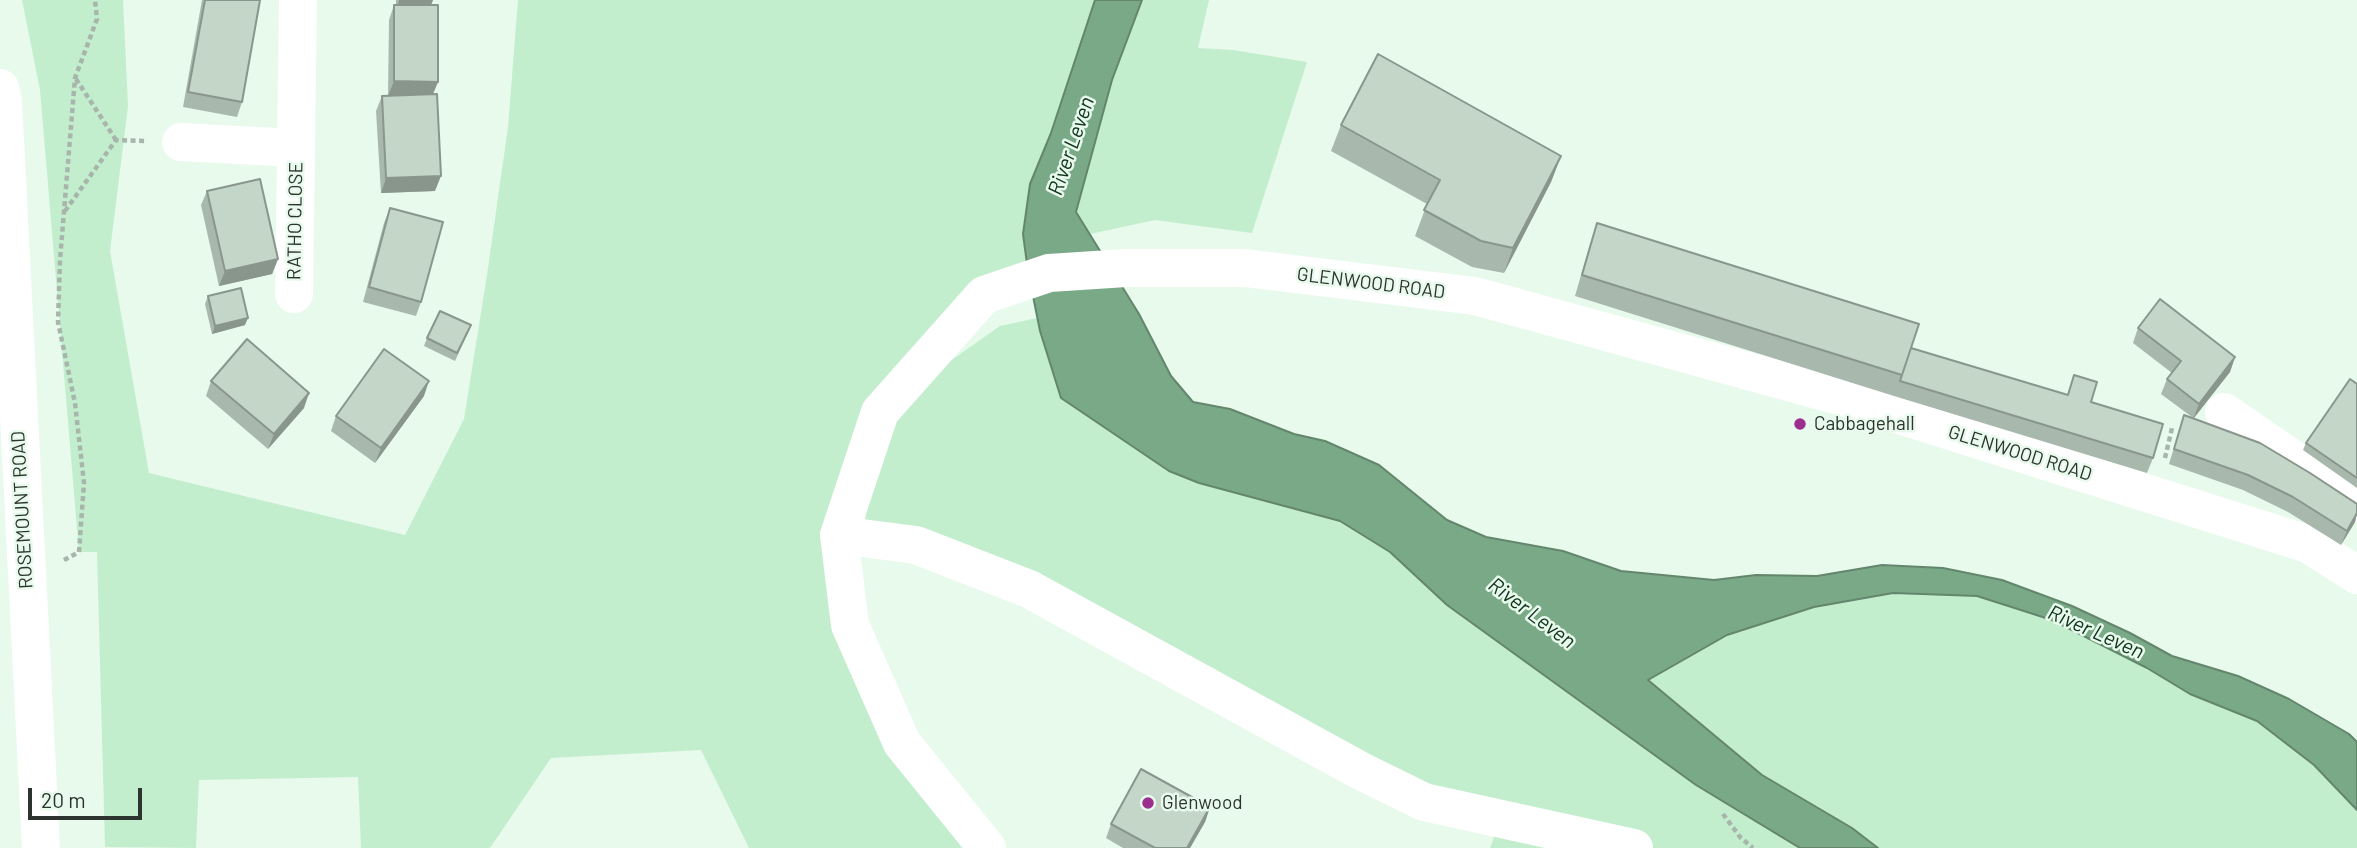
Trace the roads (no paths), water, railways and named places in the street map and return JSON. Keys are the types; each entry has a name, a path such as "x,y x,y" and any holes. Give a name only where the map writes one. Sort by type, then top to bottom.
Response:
{"street":[{"name":"RATHO CLOSE","path":"294,294 298,0"},
{"name":"ROSEMOUNT ROAD","path":"0,88 3,101 9,447 26,578 41,848"},
{"name":"RATHO CLOSE","path":"181,142 296,148"},
{"name":"GLENWOOD ROAD","path":"987,848 902,743 850,625 839,535 880,412 984,295 1049,273 1126,268 1245,268 1475,296 1839,396 2308,544 2357,575"},
{"path":"2224,412 2357,503"},
{"path":"839,535 916,545 1029,589 1359,770 1424,802 1634,848"}],"water":[{"name":"River Leven","path":"1095,0 1142,0 1112,80 1076,212 1139,314 1171,376 1193,402 1230,409 1294,434 1325,441 1379,465 1447,520 1486,537 1563,551 1621,571 1714,580 1756,575 1817,576 1882,565 1943,568 2002,580 2072,606 2172,656 2238,676 2289,699 2349,734 2357,742 2357,810 2314,765 2257,721 2190,694 2147,668 2052,620 1977,596 1893,593 1814,607 1727,635 1648,680 1762,775 1852,828 1878,848 1800,848 1696,785 1447,605 1390,552 1340,521 1199,483 1169,471 1061,398 1040,331 1028,271 1023,234 1030,184 1051,133"}],"place":[{"name":"Cabbagehall","path":"1800,424"},
{"name":"Glenwood","path":"1148,803"}]}
